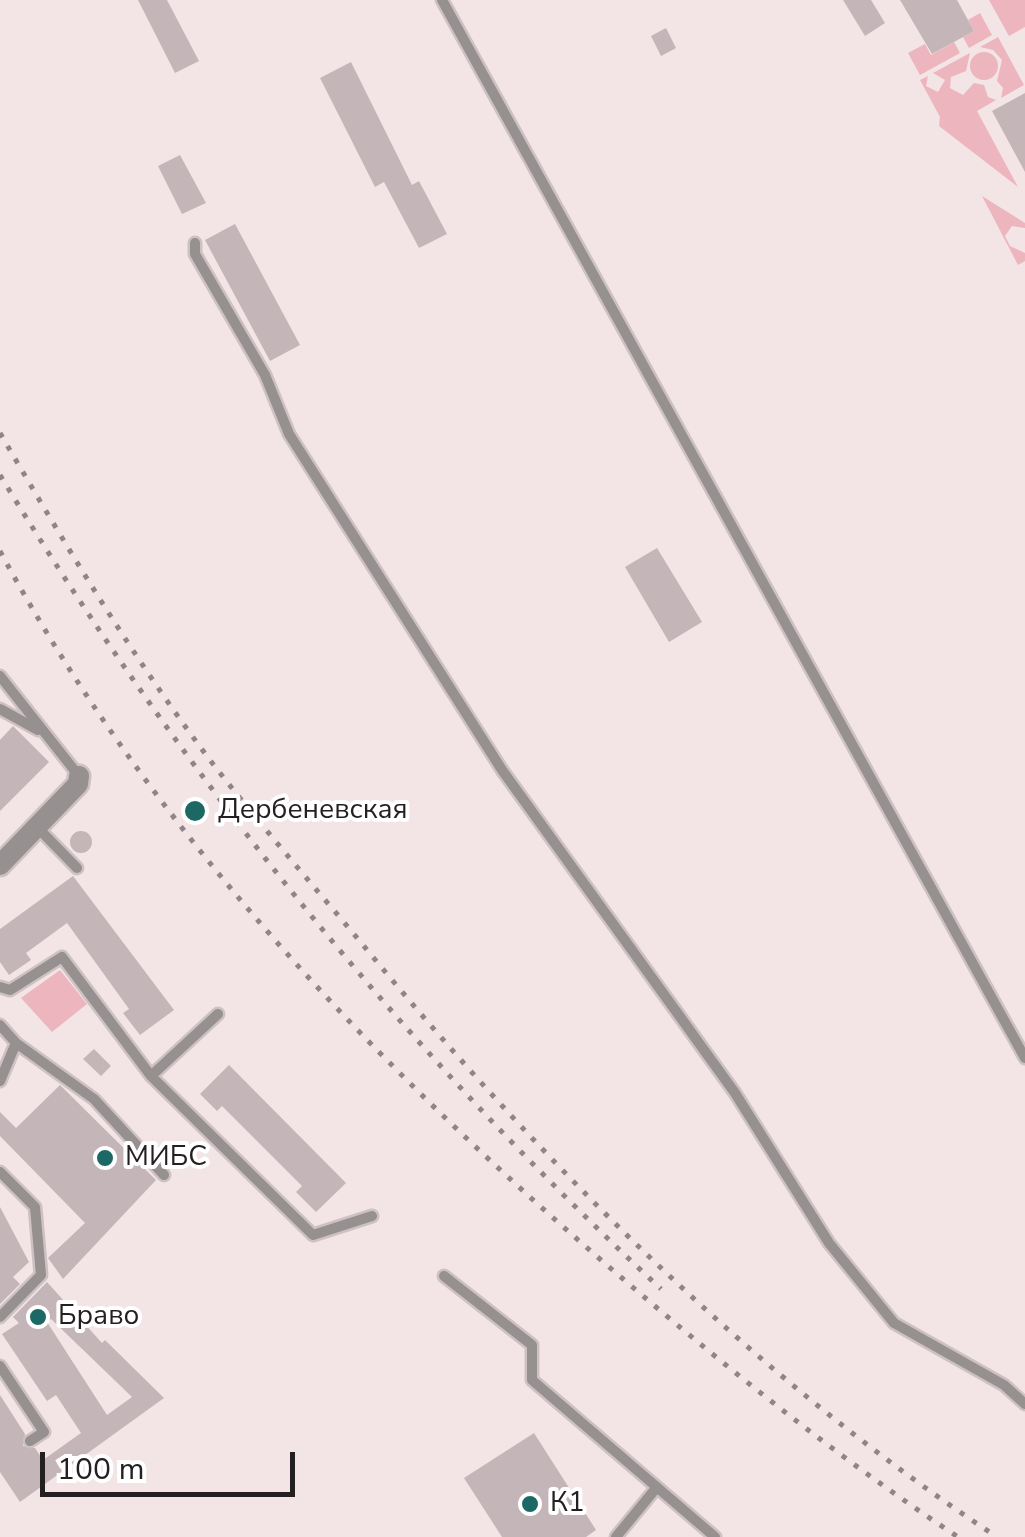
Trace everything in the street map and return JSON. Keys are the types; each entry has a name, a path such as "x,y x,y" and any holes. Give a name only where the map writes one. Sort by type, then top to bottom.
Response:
{"street":[{"path":"0,865 78,784 79,776"}],"lane":[{"path":"442,0 1025,1058"},
{"path":"195,244 195,254 265,375 289,434 480,737 735,1093 829,1243 894,1322 1004,1385 1025,1404"},
{"path":"0,677 79,776"},
{"path":"0,709 46,736"},
{"path":"36,826 77,868"},
{"path":"0,987 10,990 62,956 151,1076 313,1235 372,1216"},
{"path":"151,1076 218,1014"},
{"path":"0,1025 16,1043 94,1100 164,1175"},
{"path":"0,1081 16,1043"},
{"path":"0,1172 35,1207 41,1275 0,1317"},
{"path":"444,1276 532,1345 532,1380 716,1537"},
{"path":"0,1366 44,1432 30,1441"},
{"path":"616,1537 657,1487"}],"shaded area":[{"path":"989,0 1025,0 1025,27 1009,36"},
{"path":"980,13 992,35 969,48 963,37 974,31 968,20"},
{"path":"998,37 1024,85 1001,98 1003,88 997,81 1002,60 993,50 980,47"},
{"path":"954,42 960,53 920,75 908,53 925,44 931,55"},
{"path":"984,52 994,56 998,66 994,76 984,80 974,76 970,66 974,56"},
{"path":"970,53 966,71 951,77 950,88 963,95 974,83 984,85 988,97 996,100 977,111 1018,187 939,126 940,117 920,80 928,76 926,86 938,92 945,80 933,73"},
{"path":"982,196 1025,223 1025,228 1012,226 1005,236 1010,246 1025,253 1025,261 1018,265"},
{"path":"60,970 87,1004 52,1032 21,998"}],"building":[{"path":"138,0 167,0 199,61 175,73"},
{"path":"843,0 871,0 885,23 865,36"},
{"path":"900,0 957,0 974,31 932,54"},
{"path":"666,28 676,48 661,56 651,36"},
{"path":"351,62 412,185 419,181 447,234 419,248 384,182 375,187 320,78"},
{"path":"1025,93 1025,172 992,111"},
{"path":"180,155 206,203 182,214 158,166"},
{"path":"235,224 300,345 270,361 205,240"},
{"path":"657,548 702,622 669,642 625,567"},
{"path":"13,726 49,762 0,811 0,740"},
{"path":"81,831 89,834 89,850 81,853 73,850 70,842 73,834"},
{"path":"73,876 174,1010 140,1035 123,1013 129,1009 67,923 26,953 31,960 9,975 0,962 0,929"},
{"path":"94,1049 111,1066 101,1076 83,1059"},
{"path":"229,1065 346,1183 316,1212 296,1192 302,1186 222,1106 217,1111 200,1094"},
{"path":"60,1085 156,1180 63,1279 48,1258 85,1223 0,1136 0,1112 16,1128"},
{"path":"0,1207 29,1262 13,1277 20,1284 0,1304"},
{"path":"47,1282 102,1343 105,1340 164,1398 20,1502 0,1472 0,1395 25,1434 23,1446 35,1448 43,1460 81,1433 56,1395 47,1401 2,1334 19,1323 13,1317","holes":["51,1319 132,1397 107,1415 47,1322"]},
{"name":"К1","path":"534,1433 596,1530 586,1537 502,1537 464,1478"}],"railway":[{"path":"0,433 128,643 213,764 506,1110 580,1189 738,1338 908,1475 997,1537"},
{"path":"0,475 144,695 302,905 475,1103 661,1289"},
{"path":"0,551 60,654 127,754 277,943 359,1032 532,1199 662,1312 828,1445 958,1537"}],"place":[{"name":"Дербеневская","path":"195,811"},
{"name":"МИБС","path":"105,1158"},
{"name":"Браво","path":"38,1317"},
{"name":"К1","path":"530,1504"}]}
